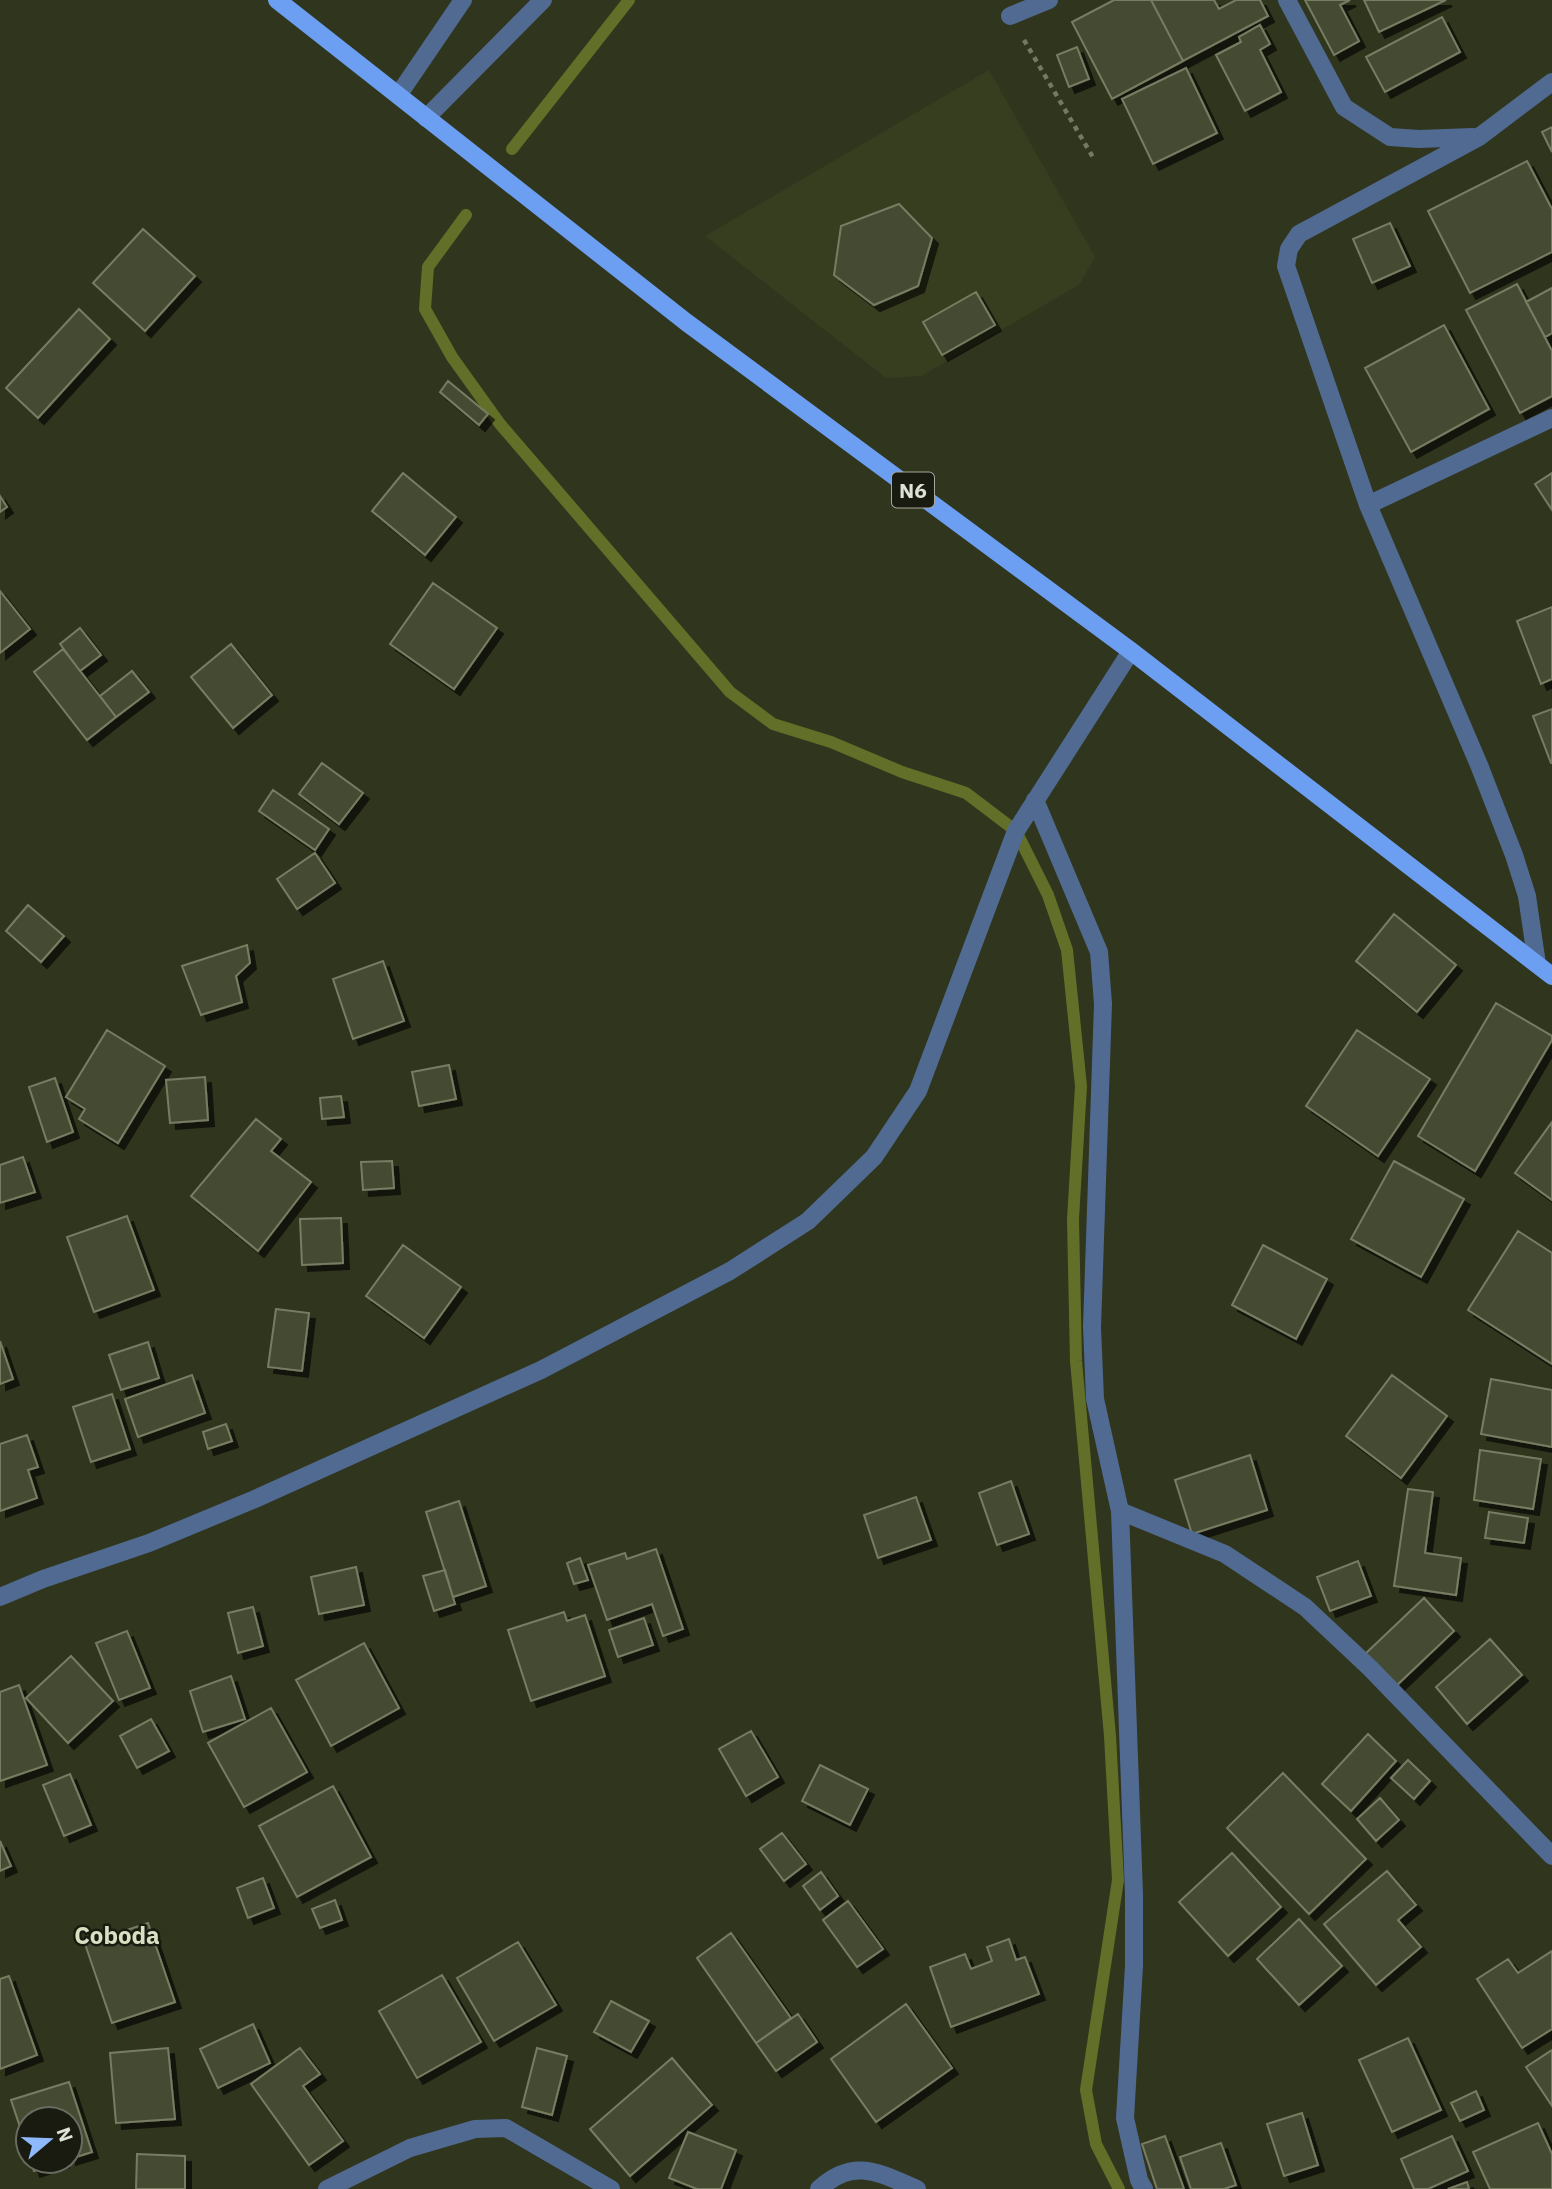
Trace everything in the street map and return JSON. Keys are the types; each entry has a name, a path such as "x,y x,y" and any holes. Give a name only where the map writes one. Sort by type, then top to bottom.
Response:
{"main road":[{"name":"N6","path":"277,0 686,322 1130,651 1552,976"}],"street":[{"path":"399,94 464,0"},
{"path":"426,118 542,0"},
{"path":"1010,16 1049,0"},
{"path":"1287,0 1344,107 1390,137 1419,139 1479,136"},
{"path":"1537,964 1527,896 1514,855 1479,765 1368,505 1286,266 1289,249 1299,234 1479,136 1552,82"},
{"path":"1368,505 1552,418"},
{"path":"0,1597 43,1579 149,1543 255,1499 541,1370 730,1271 808,1221 874,1157 918,1091 1016,831 1130,651"},
{"path":"1035,800 1099,952 1102,1004 1093,1350 1095,1399 1120,1511 1134,1894 1134,1966 1125,2118 1139,2180 1144,2189"},
{"path":"1120,1511 1224,1554 1305,1607 1370,1668 1552,1856"},
{"path":"327,2189 411,2148 475,2129 506,2129 611,2189"},
{"path":"819,2189 833,2177 849,2171 873,2171 917,2189"}],"path":[{"path":"1010,16 1094,159"}],"shaded area":[{"path":"989,70 1095,257 1079,285 921,376 886,378 705,236"}],"building":[{"path":"1114,0 1151,0 1183,61 1112,99 1072,22"},
{"path":"1151,0 1214,0 1219,9 1236,0 1260,0 1268,16 1183,61"},
{"path":"1305,0 1350,0 1340,5 1359,41 1334,55"},
{"path":"1364,0 1446,0 1379,32"},
{"path":"1442,17 1460,52 1385,92 1366,57"},
{"path":"1260,25 1270,44 1260,50 1281,92 1245,111 1216,55 1241,42 1239,37"},
{"path":"1077,47 1089,79 1069,87 1057,55"},
{"path":"1186,68 1217,133 1153,164 1122,99"},
{"path":"1552,127 1552,152 1542,132"},
{"path":"1527,161 1552,209 1552,252 1470,293 1428,211"},
{"path":"899,204 932,238 918,286 874,305 834,275 841,226"},
{"path":"1390,223 1410,266 1372,283 1353,239"},
{"path":"143,229 195,276 145,331 93,283"},
{"path":"1517,284 1552,351 1552,396 1520,413 1466,310"},
{"path":"1552,288 1552,333 1545,337 1526,302"},
{"path":"976,292 995,325 942,355 923,322"},
{"path":"79,309 110,339 38,418 6,388"},
{"path":"1444,325 1489,409 1411,452 1365,368"},
{"path":"448,381 488,414 479,425 440,392"},
{"path":"403,473 456,517 425,555 372,511"},
{"path":"1552,473 1552,510 1535,484"},
{"path":"0,496 7,507 0,512"},
{"path":"433,583 497,628 454,689 390,644"},
{"path":"0,591 30,629 0,653"},
{"path":"1552,607 1552,679 1541,684 1517,621"},
{"path":"80,628 101,655 80,671 60,644"},
{"path":"231,644 272,695 233,728 191,677"},
{"path":"63,649 116,717 87,740 34,672"},
{"path":"132,671 149,692 116,717 100,696"},
{"path":"1552,709 1552,763 1551,763 1533,716"},
{"path":"322,763 363,793 339,824 299,794"},
{"path":"273,790 329,829 315,850 259,811"},
{"path":"315,853 335,883 297,909 277,879"},
{"path":"28,905 64,936 41,962 6,931"},
{"path":"1394,914 1456,965 1417,1012 1356,961"},
{"path":"247,945 250,963 236,976 242,1002 201,1015 182,966"},
{"path":"383,961 404,1021 353,1039 333,979"},
{"path":"1496,1003 1552,1036 1552,1040 1475,1171 1418,1136"},
{"path":"107,1030 165,1066 118,1143 79,1119 85,1109 66,1097"},
{"path":"1357,1030 1430,1079 1378,1156 1306,1106"},
{"path":"449,1065 456,1099 419,1106 412,1072"},
{"path":"205,1077 208,1120 170,1123 166,1080"},
{"path":"55,1078 73,1132 47,1142 29,1087"},
{"path":"341,1096 344,1117 322,1119 320,1098"},
{"path":"256,1119 281,1139 271,1151 311,1182 258,1251 191,1196"},
{"path":"1552,1122 1552,1200 1515,1173"},
{"path":"23,1157 35,1192 0,1203 0,1165"},
{"path":"392,1161 394,1188 363,1190 361,1162"},
{"path":"1394,1161 1464,1199 1421,1277 1351,1239"},
{"path":"127,1216 154,1290 94,1312 67,1237"},
{"path":"341,1218 343,1263 302,1265 300,1219"},
{"path":"1518,1231 1552,1253 1552,1364 1468,1310"},
{"path":"403,1245 461,1287 424,1338 366,1296"},
{"path":"1263,1245 1327,1279 1296,1339 1232,1305"},
{"path":"276,1309 309,1313 302,1371 268,1367"},
{"path":"0,1341 13,1379 0,1384"},
{"path":"148,1342 159,1378 121,1390 109,1355"},
{"path":"192,1375 205,1413 138,1437 125,1399"},
{"path":"1392,1375 1447,1416 1401,1478 1346,1436"},
{"path":"1491,1379 1552,1390 1552,1447 1481,1434"},
{"path":"112,1394 130,1449 91,1462 73,1407"},
{"path":"226,1424 232,1441 208,1449 203,1432"},
{"path":"27,1435 38,1467 28,1470 37,1498 0,1511 0,1444"},
{"path":"1480,1450 1541,1459 1533,1509 1474,1500"},
{"path":"1250,1455 1267,1510 1192,1534 1175,1480"},
{"path":"1011,1481 1029,1534 997,1545 979,1493"},
{"path":"1408,1489 1433,1492 1425,1553 1461,1558 1456,1595 1394,1586"},
{"path":"916,1497 931,1540 878,1558 864,1515"},
{"path":"459,1501 486,1586 453,1597 426,1512"},
{"path":"1489,1512 1528,1518 1524,1543 1485,1538"},
{"path":"656,1549 683,1629 663,1636 652,1604 607,1620 588,1565 625,1553 627,1559"},
{"path":"580,1558 588,1580 574,1584 567,1563"},
{"path":"1358,1561 1371,1596 1330,1611 1317,1577"},
{"path":"356,1567 364,1605 319,1614 311,1577"},
{"path":"445,1570 455,1604 434,1611 423,1576"},
{"path":"1424,1598 1454,1631 1395,1687 1364,1655"},
{"path":"253,1607 263,1646 238,1653 228,1613"},
{"path":"564,1612 567,1621 585,1615 605,1676 531,1701 508,1630"},
{"path":"644,1618 653,1645 618,1657 609,1630"},
{"path":"127,1631 150,1688 119,1700 96,1643"},
{"path":"1490,1639 1522,1675 1467,1724 1436,1687"},
{"path":"364,1643 399,1708 331,1746 296,1680"},
{"path":"71,1656 113,1701 68,1743 26,1698"},
{"path":"231,1676 245,1719 203,1732 190,1691"},
{"path":"19,1685 47,1765 0,1781 0,1692"},
{"path":"271,1708 307,1772 244,1807 208,1743"},
{"path":"151,1719 169,1751 137,1768 120,1736"},
{"path":"751,1731 778,1777 746,1796 719,1749"},
{"path":"1368,1734 1396,1761 1351,1811 1322,1784"},
{"path":"1408,1760 1430,1781 1414,1799 1391,1778"},
{"path":"820,1765 868,1789 850,1825 802,1801"},
{"path":"1283,1773 1366,1859 1309,1914 1227,1828"},
{"path":"70,1774 91,1825 64,1836 43,1785"},
{"path":"333,1786 371,1857 297,1897 259,1826"},
{"path":"1380,1798 1399,1820 1376,1841 1357,1819"},
{"path":"782,1833 806,1864 784,1881 760,1849"},
{"path":"0,1841 11,1866 0,1871"},
{"path":"1232,1853 1281,1907 1228,1956 1179,1902"},
{"path":"1387,1871 1416,1905 1398,1920 1421,1947 1376,1985 1324,1924"},
{"path":"821,1872 838,1896 820,1910 803,1886"},
{"path":"263,1878 274,1908 248,1918 237,1888"},
{"path":"335,1900 342,1920 320,1928 312,1909"},
{"path":"848,1901 883,1949 857,1967 823,1920"},
{"path":"1299,1919 1342,1966 1299,2005 1257,1959"},
{"path":"148,1923 175,2002 112,2023 85,1944"},
{"path":"731,1933 791,2018 756,2043 697,1958"},
{"path":"1009,1939 1016,1960 1025,1957 1039,1994 951,2027 930,1967 965,1954 971,1969 992,1961 987,1947"},
{"path":"518,1942 556,2005 494,2041 457,1978"},
{"path":"1552,1951 1552,2029 1522,2048 1477,1979 1508,1959 1518,1973"},
{"path":"442,1975 481,2042 417,2078 379,2011"},
{"path":"9,1976 37,2055 0,2069 0,1979"},
{"path":"611,2001 649,2021 631,2052 594,2032"},
{"path":"906,2004 952,2068 876,2122 831,2059"},
{"path":"798,2014 817,2042 776,2071 756,2043"},
{"path":"253,2024 270,2063 218,2088 200,2049"},
{"path":"1408,2038 1441,2110 1392,2132 1359,2060"},
{"path":"168,2048 175,2119 116,2123 110,2053"},
{"path":"300,2048 320,2074 303,2086 343,2141 309,2165 251,2084"},
{"path":"537,2048 567,2056 552,2115 522,2107"},
{"path":"1552,2050 1552,2106 1526,2067"},
{"path":"672,2058 712,2105 630,2176 590,2129"},
{"path":"69,2082 77,2105 14,2105 14,2109 11,2100"},
{"path":"1476,2091 1484,2110 1460,2121 1451,2103"},
{"path":"1302,2113 1318,2165 1284,2176 1267,2124"},
{"path":"1538,2123 1552,2154 1552,2189 1490,2189 1473,2152"},
{"path":"84,2128 92,2152 84,2155"},
{"path":"688,2132 736,2150 721,2189 697,2189 669,2178"},
{"path":"1165,2136 1184,2189 1157,2189 1142,2144"},
{"path":"1452,2136 1468,2171 1428,2189 1414,2189 1401,2159"},
{"path":"1221,2143 1236,2185 1224,2189 1191,2189 1180,2157"},
{"path":"137,2154 185,2156 185,2189 136,2189"},
{"path":"1467,2182 1469,2189 1448,2189"}],"waterway":[{"path":"512,149 629,0"},
{"path":"466,215 428,267 425,309 452,357 500,424 730,692 773,724 831,742 902,772 966,793 1016,831 1048,895 1067,950 1081,1086 1073,1219 1076,1361 1110,1736 1118,1880 1086,2090 1096,2144 1119,2189"}],"district":[{"name":"Coboda","path":"117,1935"}]}
